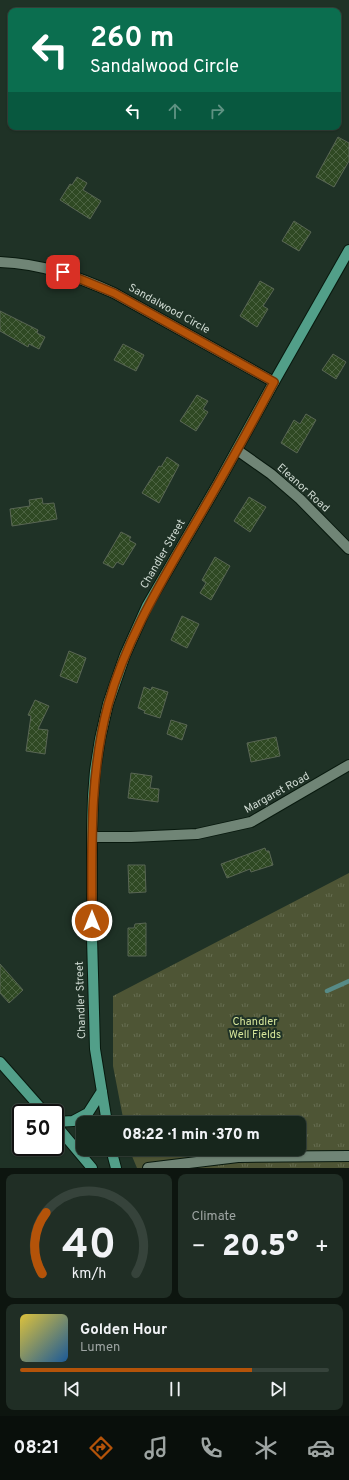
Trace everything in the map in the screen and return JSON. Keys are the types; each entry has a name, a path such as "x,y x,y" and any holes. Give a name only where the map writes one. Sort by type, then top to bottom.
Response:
{"main road":[{"name":"Chandler Street","path":"106,1116 95,1050 92,937 92,837 93,797 100,739 108,704 125,655 147,606 237,450 349,250"},
{"path":"0,1062 37,1104"},
{"path":"64,1122 74,1121 88,1113 102,1091"},
{"path":"64,1134 92,1168"},
{"path":"113,1156 116,1168"}],"street":[{"name":"Sandalwood Circle","path":"0,262 29,264 43,267 63,272 87,281 114,293 274,382"},
{"name":"Eleanor Road","path":"237,450 271,474 300,499 349,549"},
{"name":"Margaret Road","path":"92,837 197,834 251,822 349,765"},
{"path":"148,1168 238,1157 349,1156"}],"green space":[{"name":"Chandler Well Fields","path":"349,873 349,1168 137,1168 132,1156 306,1156 306,1116 123,1116 113,1066 113,996"}],"building":[{"path":"338,137 349,143 349,161 334,187 316,177"},
{"path":"77,177 87,183 83,190 101,201 90,219 60,200 70,184 72,185"},
{"path":"294,221 311,232 299,251 282,241"},
{"path":"260,281 274,289 263,306 268,309 257,327 240,316"},
{"path":"0,311 38,330 37,333 45,337 39,349 29,344 28,347 0,331"},
{"path":"123,344 144,355 136,371 114,360"},
{"path":"333,354 346,362 336,379 322,370"},
{"path":"197,395 208,401 203,409 208,412 196,431 180,421"},
{"path":"306,414 316,420 297,453 281,443 294,420 300,424"},
{"path":"167,457 179,465 159,503 142,493 159,466 161,467"},
{"path":"249,497 266,507 250,532 234,521"},
{"path":"42,498 43,504 54,503 57,519 12,526 10,509 30,506 29,500"},
{"path":"121,532 131,537 129,540 136,544 123,565 117,562 113,568 103,563"},
{"path":"215,557 230,566 211,600 200,593 206,583 202,580"},
{"path":"182,616 199,624 187,648 171,640"},
{"path":"69,651 86,658 77,683 60,676"},
{"path":"144,687 151,690 152,687 168,692 160,718 144,713 145,711 138,708"},
{"path":"35,700 49,706 38,729 48,730 45,754 26,751 31,716 28,715"},
{"path":"171,720 187,725 182,740 167,734"},
{"path":"276,737 280,756 251,762 247,743"},
{"path":"131,773 152,776 150,788 159,789 158,802 128,798"},
{"path":"265,848 266,851 269,851 273,865 251,872 250,869 227,878 221,864"},
{"path":"128,865 145,865 146,892 129,893"},
{"path":"146,923 146,956 128,956 128,928 134,928 135,924"},
{"path":"0,964 23,990 9,1003 0,993"}],"waterway":[{"path":"327,991 349,981"}],"route":[{"path":"63,272 114,293 274,382 219,482 147,606 125,655 108,704 100,739 93,797 92,921"}]}
